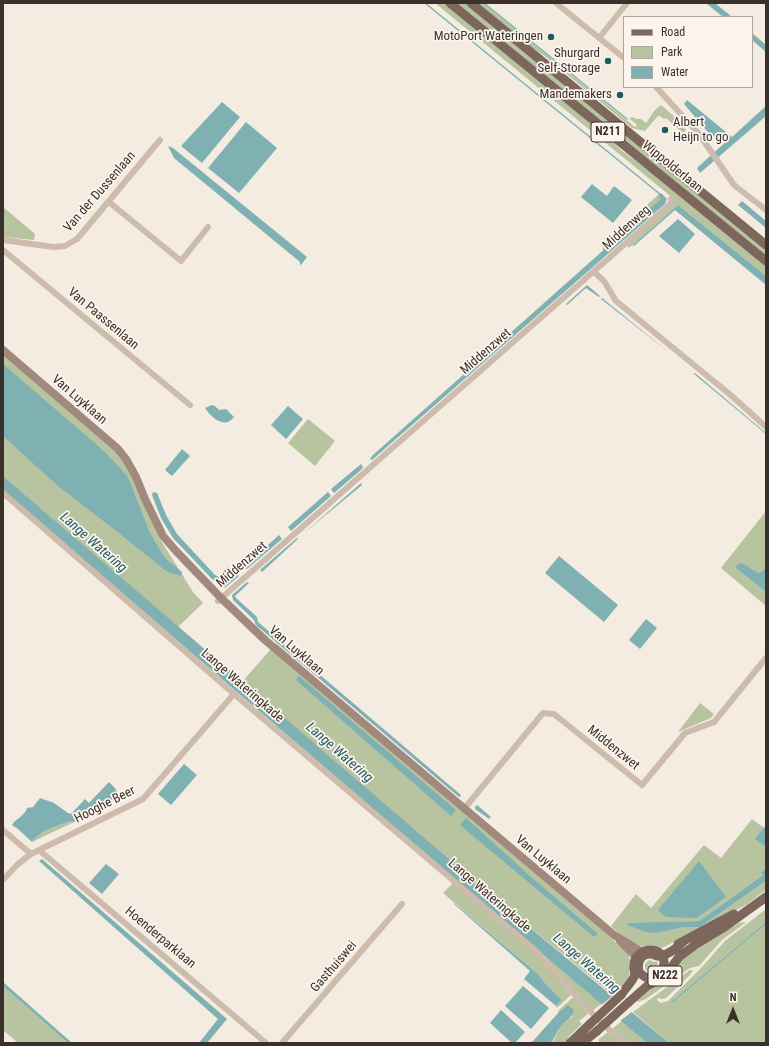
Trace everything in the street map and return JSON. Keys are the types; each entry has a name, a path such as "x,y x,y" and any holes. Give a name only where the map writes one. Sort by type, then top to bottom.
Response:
{"main road":[{"name":"Wippolderlaan","path":"450,3 766,261"},
{"name":"Wippolderlaan","path":"471,3 766,245"},
{"name":"N222","path":"661,957 682,942 727,918 766,891"},
{"name":"N222","path":"582,1043 646,987 664,977 678,957 723,928 766,897"},
{"name":"N222","path":"661,957 663,970 660,974 654,977 648,977 637,972 634,963 639,957 647,955 670,957 695,945"},
{"name":"N222","path":"570,1043 621,994 637,972"},
{"name":"N222","path":"630,1002 645,979 648,977"}],"street":[{"path":"556,3 623,57"},
{"path":"599,38 627,3"},
{"path":"657,88 690,122 711,151 716,161 734,184 766,210"},
{"name":"Van der Dussenlaan","path":"3,240 53,247 65,246 77,239 160,140"},
{"name":"Middenweg","path":"594,272 667,207 671,203 672,199"},
{"path":"109,202 181,261 208,227"},
{"name":"Van Paassenlaan","path":"3,250 190,405"},
{"path":"594,272 604,281 616,301 766,426"},
{"name":"Middenzwet","path":"219,600 594,272"},
{"name":"Van Luyklaan","path":"3,350 117,448 126,459 136,476 145,499 163,536 219,600 639,957"},
{"name":"Lange Wateringkade","path":"3,493 234,694 535,950 574,995 610,1032 625,1043"},
{"name":"Middenzwet","path":"464,809 543,713 554,714 642,785 685,733 714,722 766,658"},
{"name":"Hooghe Beer","path":"3,880 18,864 31,854 143,799 234,694"},
{"path":"3,830 31,854"},
{"name":"Hoenderparklaan","path":"39,850 266,1043"},
{"name":"Gasthuiswei","path":"282,1043 402,904"}],"green space":[{"path":"435,3 445,3 609,137 621,150 675,190 766,266 766,276 678,205 628,248 628,244 674,203 674,199"},
{"path":"457,3 466,3 766,248 766,257"},
{"path":"476,3 483,3 635,127 637,125 629,118 633,117 636,119 641,119 646,123 655,110 661,105 676,118 686,130 683,133 666,118 664,119 660,116 658,116 645,131 632,128 546,57 524,42"},
{"path":"658,195 662,199 603,251 602,245"},
{"path":"3,207 35,234 34,240 3,237"},
{"path":"3,354 109,445 121,457 132,474 160,539 193,592 203,603 178,627 3,476"},
{"path":"308,419 335,441 315,466 288,443"},
{"path":"766,511 766,569 760,573 737,569 766,592 766,606 721,568"},
{"path":"276,643 434,787 565,897 627,953 630,960 630,971 626,983 621,989 613,995 505,907 242,682"},
{"path":"700,703 714,714 711,718 678,732"},
{"path":"752,819 764,828 756,839 766,847 766,869 760,873 763,875 699,921 627,924 658,933 684,927 700,927 766,881 766,890 746,905 662,948 640,946 623,937 611,926 636,894 651,908 704,845 721,858"},
{"path":"70,821 74,822 32,842 44,832"},
{"path":"453,883 534,952 571,995 557,1008 556,1006 562,1000 538,974 443,893"},
{"path":"766,909 766,922 671,1002 672,1003 766,924 766,1043 669,1043 633,1012 690,970 693,970 690,975 666,998 657,998 661,1003 668,1001 725,941"},
{"path":"745,922 722,940 699,966 690,968 646,999 638,1002 636,1000 679,960 739,923"},
{"path":"541,952 601,1004 592,1011"},
{"path":"649,960 654,962 657,961 658,965 655,970 650,972 645,969 645,964"},
{"path":"3,986 68,1043 18,1043 3,1030"},
{"path":"572,998 574,998 588,1014 579,1021 582,1024 569,1036 566,1043 550,1043 554,1040 560,1026 572,1017 568,1006 559,1012 558,1011"},
{"path":"622,1021 647,1043 630,1043 612,1029"},
{"path":"608,1032 622,1043 599,1043 599,1039"}],"water":[{"path":"706,3 715,3 731,16 722,16"},
{"path":"753,34 766,45 766,52 753,41"},
{"path":"687,100 732,137 766,106 766,116 700,173 697,168 729,139 725,135 712,137 684,104"},
{"path":"222,102 240,117 202,163 181,146"},
{"path":"246,122 277,148 239,193 208,168"},
{"path":"168,146 173,148 307,257 300,266 300,262 174,158"},
{"path":"592,184 607,196 614,186 632,200 613,223 581,197"},
{"path":"661,193 667,199 665,204 372,460 370,459 661,199 658,195"},
{"path":"742,201 766,221 766,228 738,205"},
{"path":"678,205 766,276 766,285 675,210 634,246 633,245"},
{"path":"678,219 695,234 679,253 659,236"},
{"path":"587,285 600,296 599,297 586,288 567,305 566,304"},
{"path":"602,298 670,353 601,299"},
{"path":"3,364 105,452 128,477 150,533 165,558 182,572 181,576 166,571 58,486 3,436"},
{"path":"695,373 766,433 766,434 694,374"},
{"path":"212,405 219,410 226,409 234,417 230,421 226,422 218,421 205,408"},
{"path":"288,406 303,419 286,439 271,425"},
{"path":"182,449 190,456 172,476 165,470"},
{"path":"361,464 363,467 361,470 334,493 331,489"},
{"path":"3,476 505,907 669,1043 647,1043 601,1004 3,490"},
{"path":"361,483 362,485 304,533"},
{"path":"153,492 157,493 166,515 177,534 215,575 219,577 228,566 239,576 223,588 212,579 173,538 161,518 152,495"},
{"path":"328,492 331,496 291,531 288,527"},
{"path":"279,535 282,539 247,569 245,568 244,565"},
{"path":"297,538 298,539 262,572 260,570"},
{"path":"559,556 618,605 604,622 545,573"},
{"path":"740,563 759,573 766,569 766,592 737,569 736,566"},
{"path":"247,582 249,583 235,596 257,617 258,622 461,795 460,797 256,625 254,620 233,600 232,595"},
{"path":"646,619 657,628 640,649 629,640"},
{"path":"299,676 456,810 451,816 296,680"},
{"path":"184,764 197,775 171,805 158,794"},
{"path":"109,782 115,788 119,796 74,822 70,821 44,832 32,842 12,825 26,811 27,808 33,807 40,798 54,803 71,814 85,799 89,803"},
{"path":"477,805 491,817 489,819 475,809"},
{"path":"466,818 531,877 598,934 594,937 460,825"},
{"path":"766,825 766,847 755,839"},
{"path":"42,859 227,1019 207,1043 199,1043 218,1019 39,861"},
{"path":"699,861 726,897 697,918 666,917 658,910"},
{"path":"106,864 119,874 102,894 89,883"},
{"path":"766,869 766,881 700,927 684,927 658,933 646,932 627,925 628,923 699,921 763,875 760,873"},
{"path":"454,903 538,974 562,1000 556,1006 524,979 530,971"},
{"path":"766,922 766,924 672,1003 671,1002"},
{"path":"3,982 72,1043 68,1043 3,986"},
{"path":"523,986 549,1008 531,1029 505,1006"},
{"path":"568,1005 574,1010 573,1013 570,1018 559,1028 554,1039 550,1043 529,1043 533,1041 559,1012"},
{"path":"501,1010 525,1032 515,1043 512,1043 490,1023"}],"pier":[{"path":"615,994 634,1010 619,1022 600,1006"}],"waterway":[{"path":"425,3 661,195"},
{"path":"484,3 627,119"}],"place":[{"name":"MotoPort Wateringen","path":"551,37"},
{"name":"Shurgard Self-Storage","path":"608,61"},
{"name":"Mandemakers","path":"620,95"},
{"name":"Albert Heijn to go","path":"665,130"}],"water label":[{"name":"Lange Watering","path":"93,543"},
{"name":"Lange Watering","path":"339,753"},
{"name":"Lange Watering","path":"586,964"}]}
